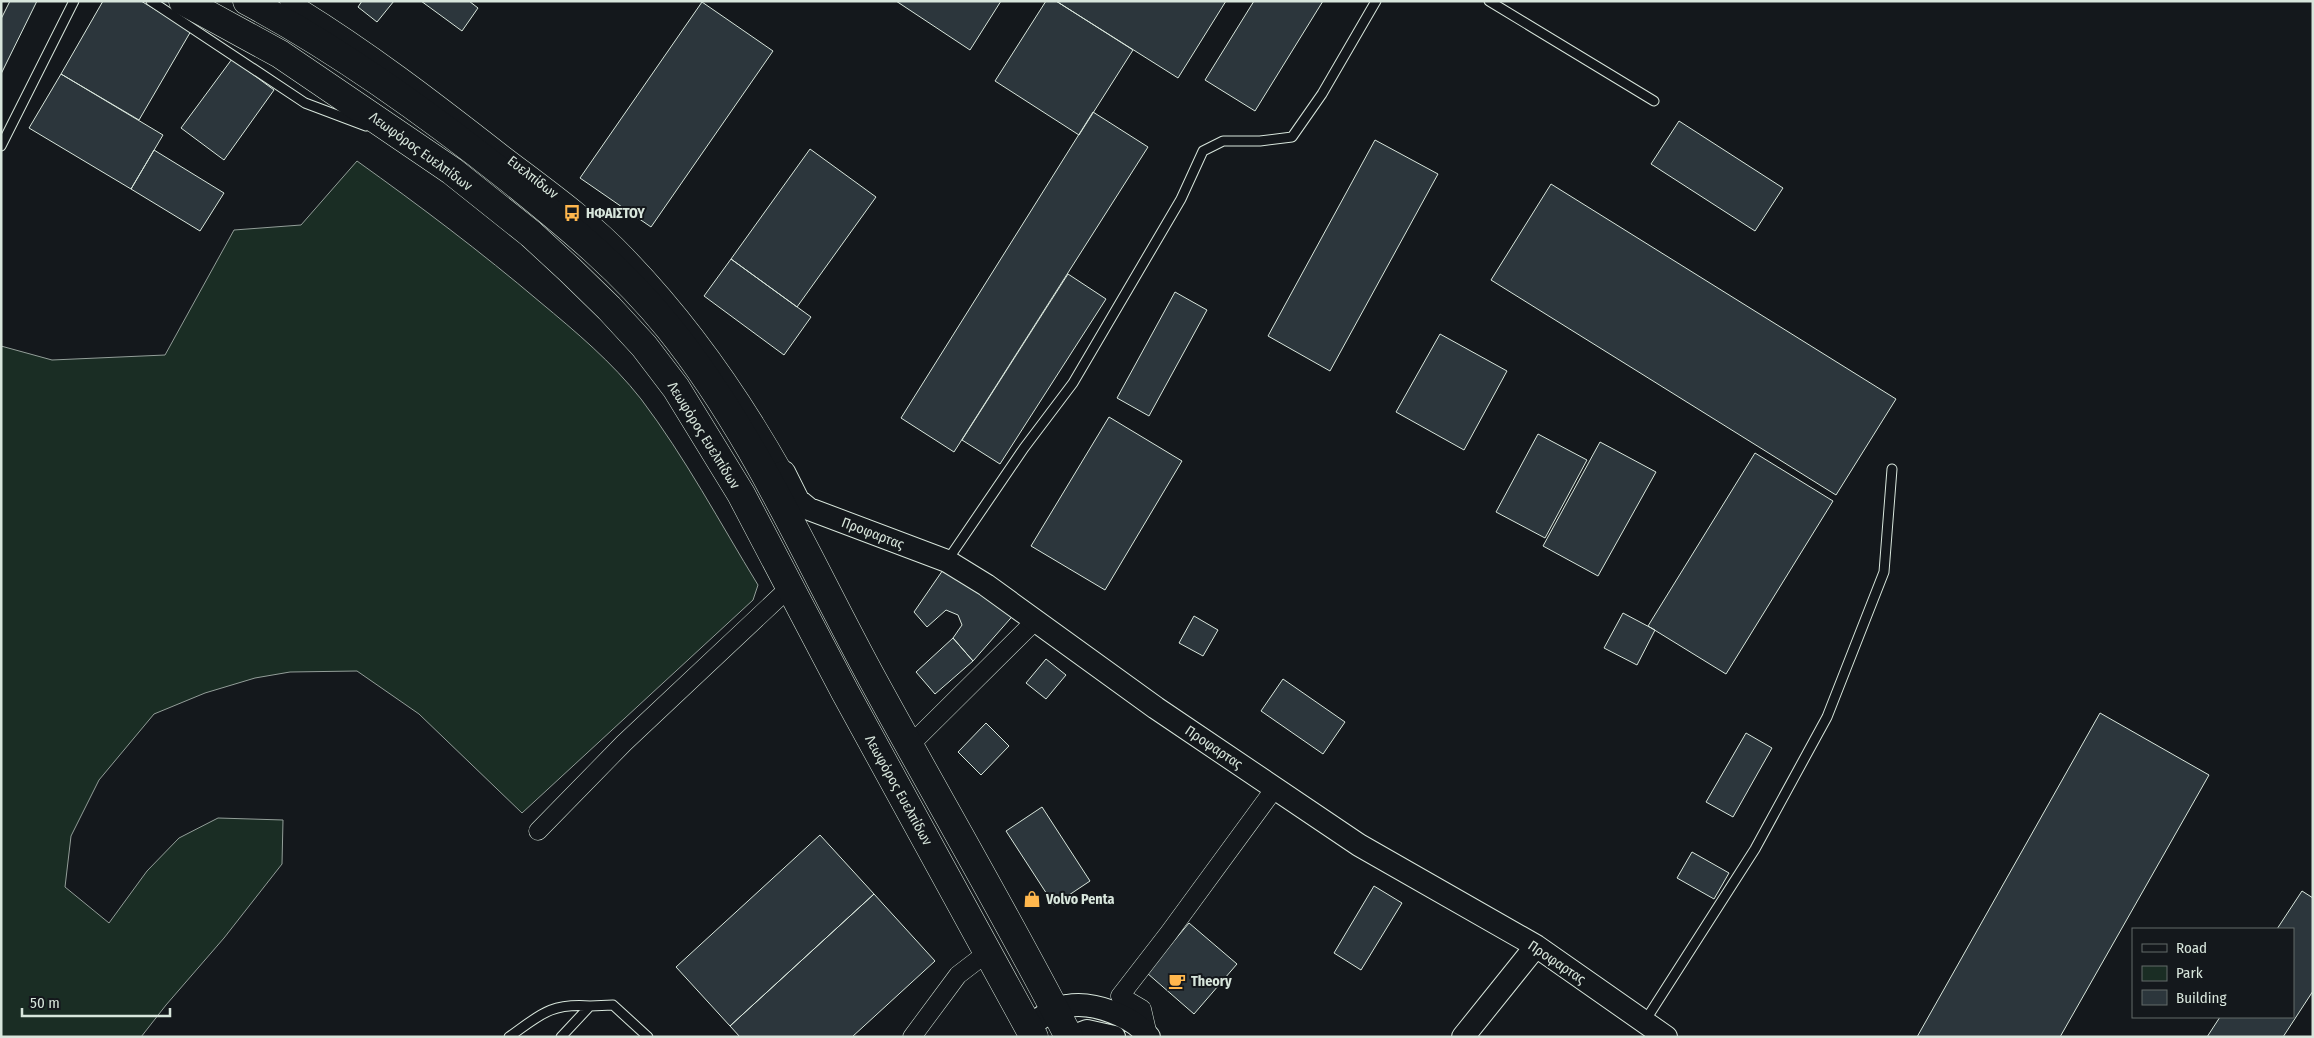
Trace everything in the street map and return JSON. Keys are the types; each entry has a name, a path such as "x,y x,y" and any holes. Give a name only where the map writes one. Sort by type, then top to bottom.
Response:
{"main road":[{"name":"Λεωφόρος Ευελπίδων","path":"183,1 280,54 452,171 531,234 610,308 644,346 676,388 717,454 1031,1031"},
{"path":"248,1 295,27 438,114 469,146 554,213 632,287 668,327 705,362 775,475 909,746 1070,1037"}],"street":[{"path":"289,1 362,49 438,114"},
{"name":"Προφαρτας","path":"775,475 809,509 947,561 986,585 1156,708 1360,845 1536,946 1666,1037"},
{"path":"538,831 624,743 790,587"},
{"path":"909,746 1035,620"},
{"path":"1149,1036 1142,1009 1120,996 1275,788"},
{"path":"1463,1037 1536,946"},
{"path":"912,1037 958,975 988,952"},
{"path":"1031,1031 1048,998 1074,1005 1093,1007 1117,1015 1140,1027 1149,1036"},
{"path":"1070,1037 1087,1031 1114,1037"}],"lane":[{"path":"1,146 74,1"},
{"path":"151,1 305,103 414,144"},
{"path":"947,561 1024,448 1072,383 1181,199 1203,151 1223,140 1260,140 1292,137 1322,94 1376,1"},
{"path":"1489,1 1654,101"},
{"path":"1645,1021 1755,849 1827,717 1884,572 1892,469"},
{"path":"510,1037 547,1010 568,1004 590,1006 613,1005 648,1037"},
{"path":"561,1037 590,1006"}],"green space":[{"path":"357,161 518,283 593,348 630,385 657,421 702,490 758,585 753,600 522,813 419,714 357,671 290,672 255,678 205,693 154,714 99,780 71,836 65,887 109,923 147,871 179,838 218,818 283,820 282,864 224,938 141,1037 1,1037 1,346 52,360 165,355 234,230 301,225"}],"building":[{"path":"10,1 37,1 1,74 1,19"},
{"path":"103,1 141,1 191,31 139,120 61,74"},
{"path":"362,1 394,1 377,22 358,7"},
{"path":"421,1 469,1 478,8 462,31"},
{"path":"896,1 1001,1 970,50"},
{"path":"1046,1 1056,1 1133,50 1079,135 995,81"},
{"path":"1056,1 1226,1 1178,78"},
{"path":"1254,1 1323,1 1255,111 1205,80"},
{"path":"702,2 773,51 651,227 580,178"},
{"path":"232,59 274,90 224,160 181,128"},
{"path":"61,74 163,135 131,189 29,128"},
{"path":"1093,112 1148,147 954,452 901,418"},
{"path":"1679,121 1783,188 1755,231 1651,164"},
{"path":"1375,140 1438,174 1330,371 1268,336"},
{"path":"810,149 876,197 797,307 731,259"},
{"path":"154,150 224,193 200,231 131,189"},
{"path":"1551,184 1896,399 1836,495 1491,280"},
{"path":"731,259 811,317 784,355 704,296"},
{"path":"1068,274 1106,299 1000,464 962,440"},
{"path":"1175,292 1207,310 1149,416 1117,398"},
{"path":"1440,334 1507,371 1464,450 1396,412"},
{"path":"1109,417 1182,461 1105,590 1031,546"},
{"path":"1538,434 1587,460 1545,538 1496,512"},
{"path":"1600,442 1656,472 1598,576 1543,546"},
{"path":"1755,453 1833,501 1726,674 1648,626"},
{"path":"945,567 1017,611 973,661 953,638 962,625 958,615 946,610 927,627 914,612"},
{"path":"1623,613 1655,630 1637,665 1604,648"},
{"path":"1194,616 1218,630 1203,656 1179,643"},
{"path":"953,638 973,661 935,694 916,672"},
{"path":"1046,659 1066,675 1046,699 1026,683"},
{"path":"1283,679 1345,722 1323,754 1261,711"},
{"path":"2100,713 2209,775 2060,1037 1917,1037"},
{"path":"986,723 1009,746 981,775 958,752"},
{"path":"1746,733 1772,748 1733,817 1706,802"},
{"path":"1042,807 1090,881 1054,905 1006,831"},
{"path":"820,835 874,894 730,1026 676,967"},
{"path":"1692,852 1729,873 1714,899 1677,878"},
{"path":"1374,886 1402,903 1361,970 1334,953"},
{"path":"2302,891 2313,898 2313,991 2283,1037 2207,1037 2219,1018 2294,1018 2294,928 2278,928"},
{"path":"874,894 935,961 852,1037 740,1037 730,1026"},
{"path":"1189,923 1237,964 1194,1014 1147,973"}],"place":[{"name":"ΗΦΑΙΣΤΟΥ","path":"572,213"},
{"name":"Volvo Penta","path":"1032,899"},
{"name":"Theory","path":"1177,981"}]}
